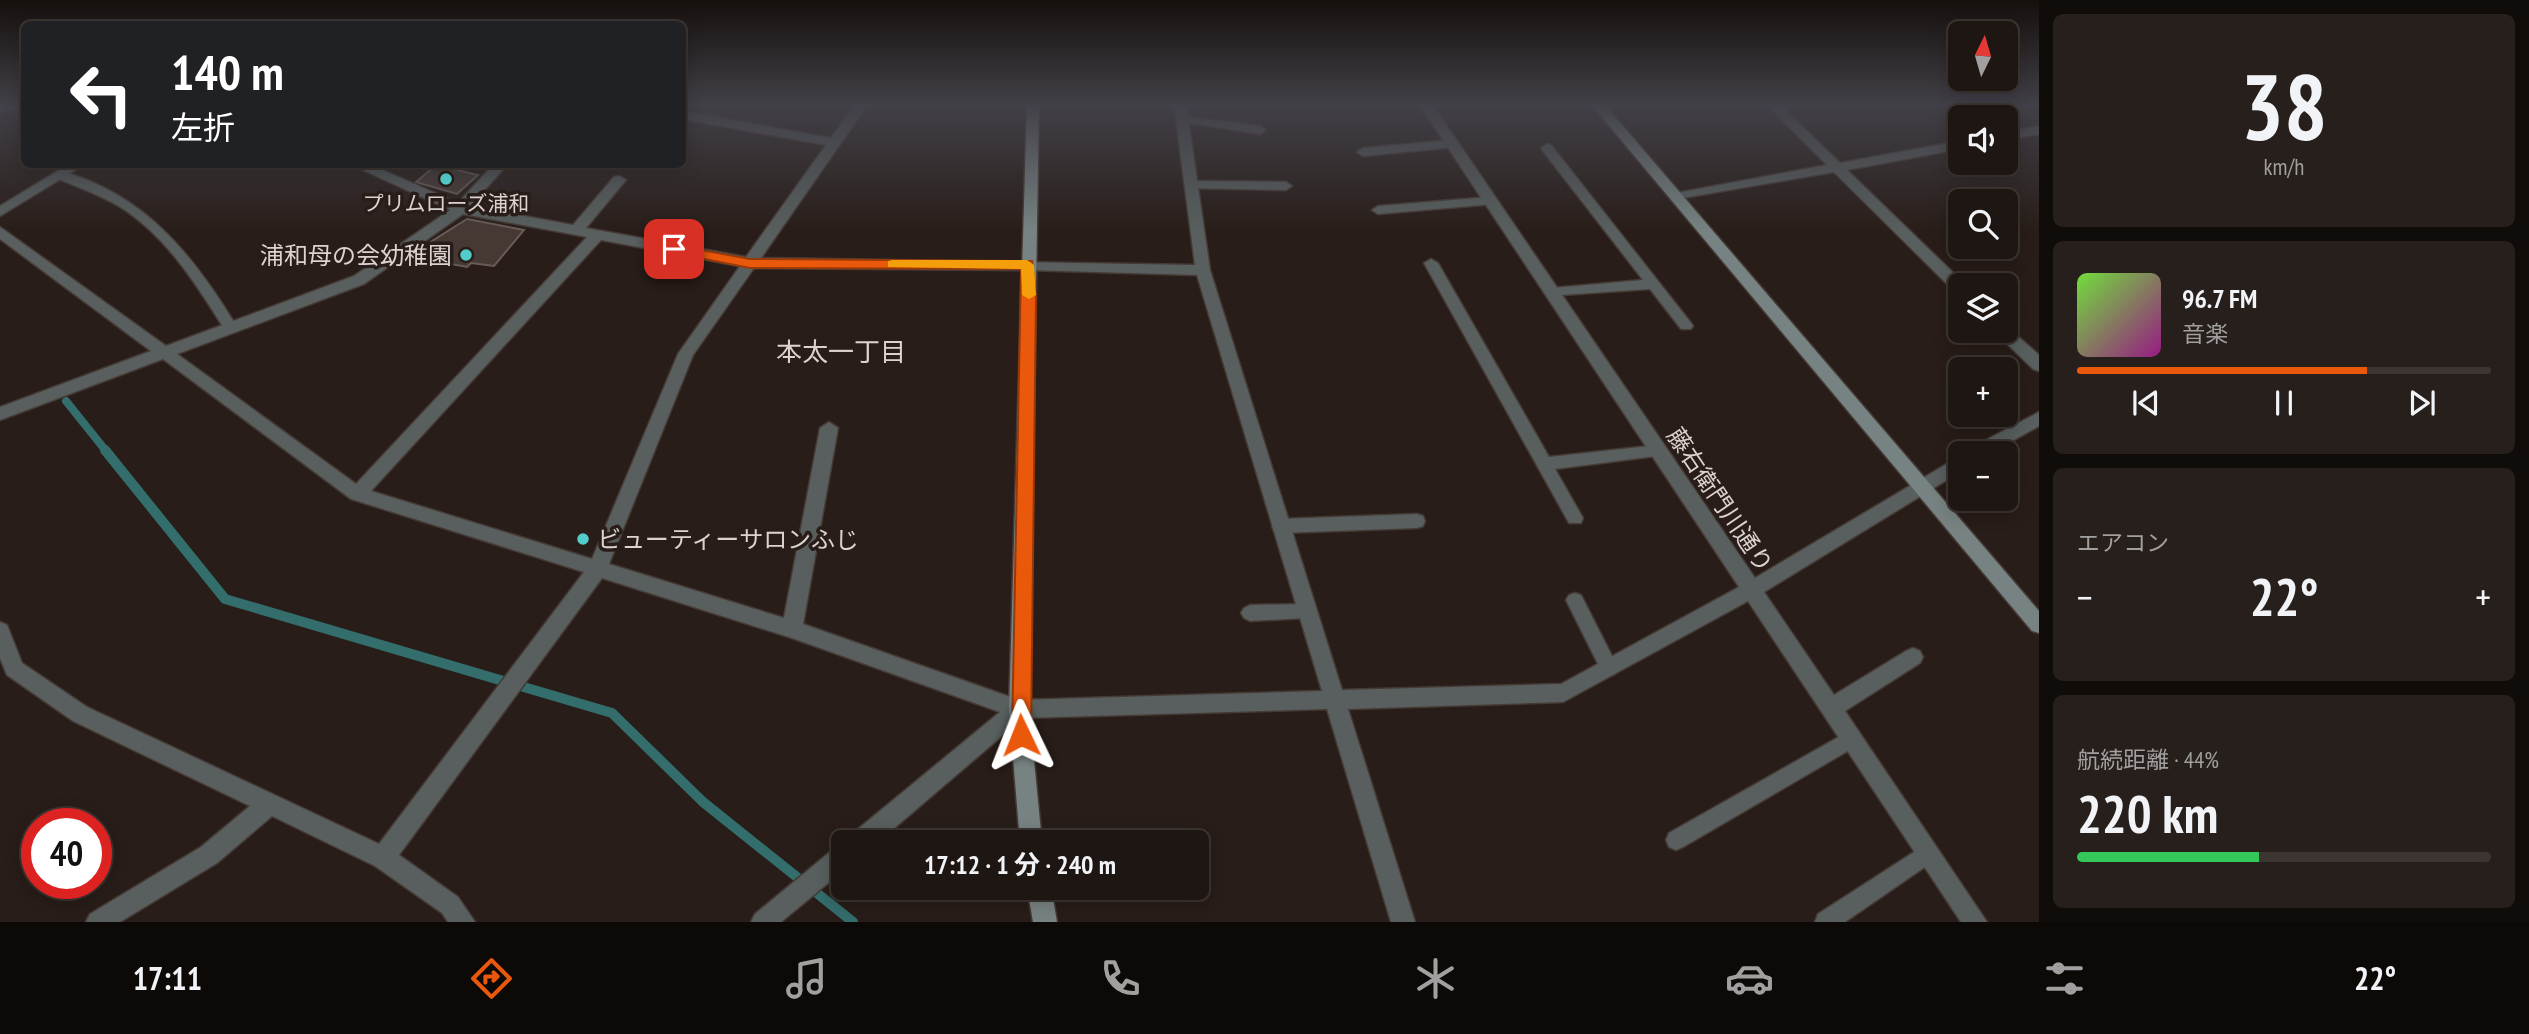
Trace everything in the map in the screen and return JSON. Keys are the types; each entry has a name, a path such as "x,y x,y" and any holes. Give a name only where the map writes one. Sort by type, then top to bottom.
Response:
{"street":[{"path":"383,858 597,570 686,354 832,147"},
{"path":"1029,830 1020,709 1031,147"},
{"path":"1185,147 1203,270 1332,700 1403,922"},
{"name":"藤右衛門川通り","path":"1454,147 1975,922"},
{"path":"1634,147 2039,625"},
{"path":"1816,147 1948,276"},
{"path":"1676,197 1948,147"},
{"path":"0,212 72,168"},
{"path":"365,168 460,209 750,263 1027,265 1203,270"},
{"path":"0,414 359,280 460,209 498,168"},
{"path":"576,231 619,180"},
{"path":"0,232 357,494 792,629 1020,709 1563,693 1751,590 1948,470"},
{"path":"357,494 597,235"},
{"path":"2016,343 2039,365"},
{"path":"1999,441 2039,418"},
{"path":"792,629 829,428"},
{"path":"0,631 14,669 80,713 383,858 450,905 463,922"},
{"path":"1830,708 1913,657"},
{"path":"874,830 1020,709"},
{"path":"98,922 209,855 271,803"},
{"path":"763,922 831,866"},
{"path":"1041,900 1045,922"}],"lane":[{"path":"1363,152 1418,147"},
{"path":"1547,148 1686,326"},
{"path":"61,175 128,207 160,231 194,272 230,327"},
{"path":"1191,185 1286,186"},
{"path":"1378,210 1490,201"},
{"path":"1431,263 1575,518"},
{"path":"1552,293 1654,284"},
{"path":"1545,464 1658,451"},
{"path":"1280,526 1417,521"},
{"path":"1575,600 1609,668"},
{"path":"1250,613 1305,611"},
{"path":"1676,839 1851,739"},
{"path":"1826,922 1928,853"}],"building":[{"name":"プリムローズ浦和","path":"432,168 449,168 478,175 457,194 416,182"},
{"path":"467,219 524,230 494,266 471,263 467,267 408,256"}],"waterway":[{"path":"66,401 106,451"},
{"path":"105,450 225,599 612,713 703,802 853,922"}],"slow traffic":[{"path":"892,264 1027,265 1029,295"}],"place":[{"name":"プリムローズ浦和","path":"446,179"},
{"name":"浦和母の会幼稚園","path":"466,255"},
{"name":"ビューティーサロンふじ","path":"583,539"}],"district":[{"name":"本太一丁目","path":"841,351"}],"route":[{"path":"674,249 750,263 1027,265 1029,298 1021,735"}]}
